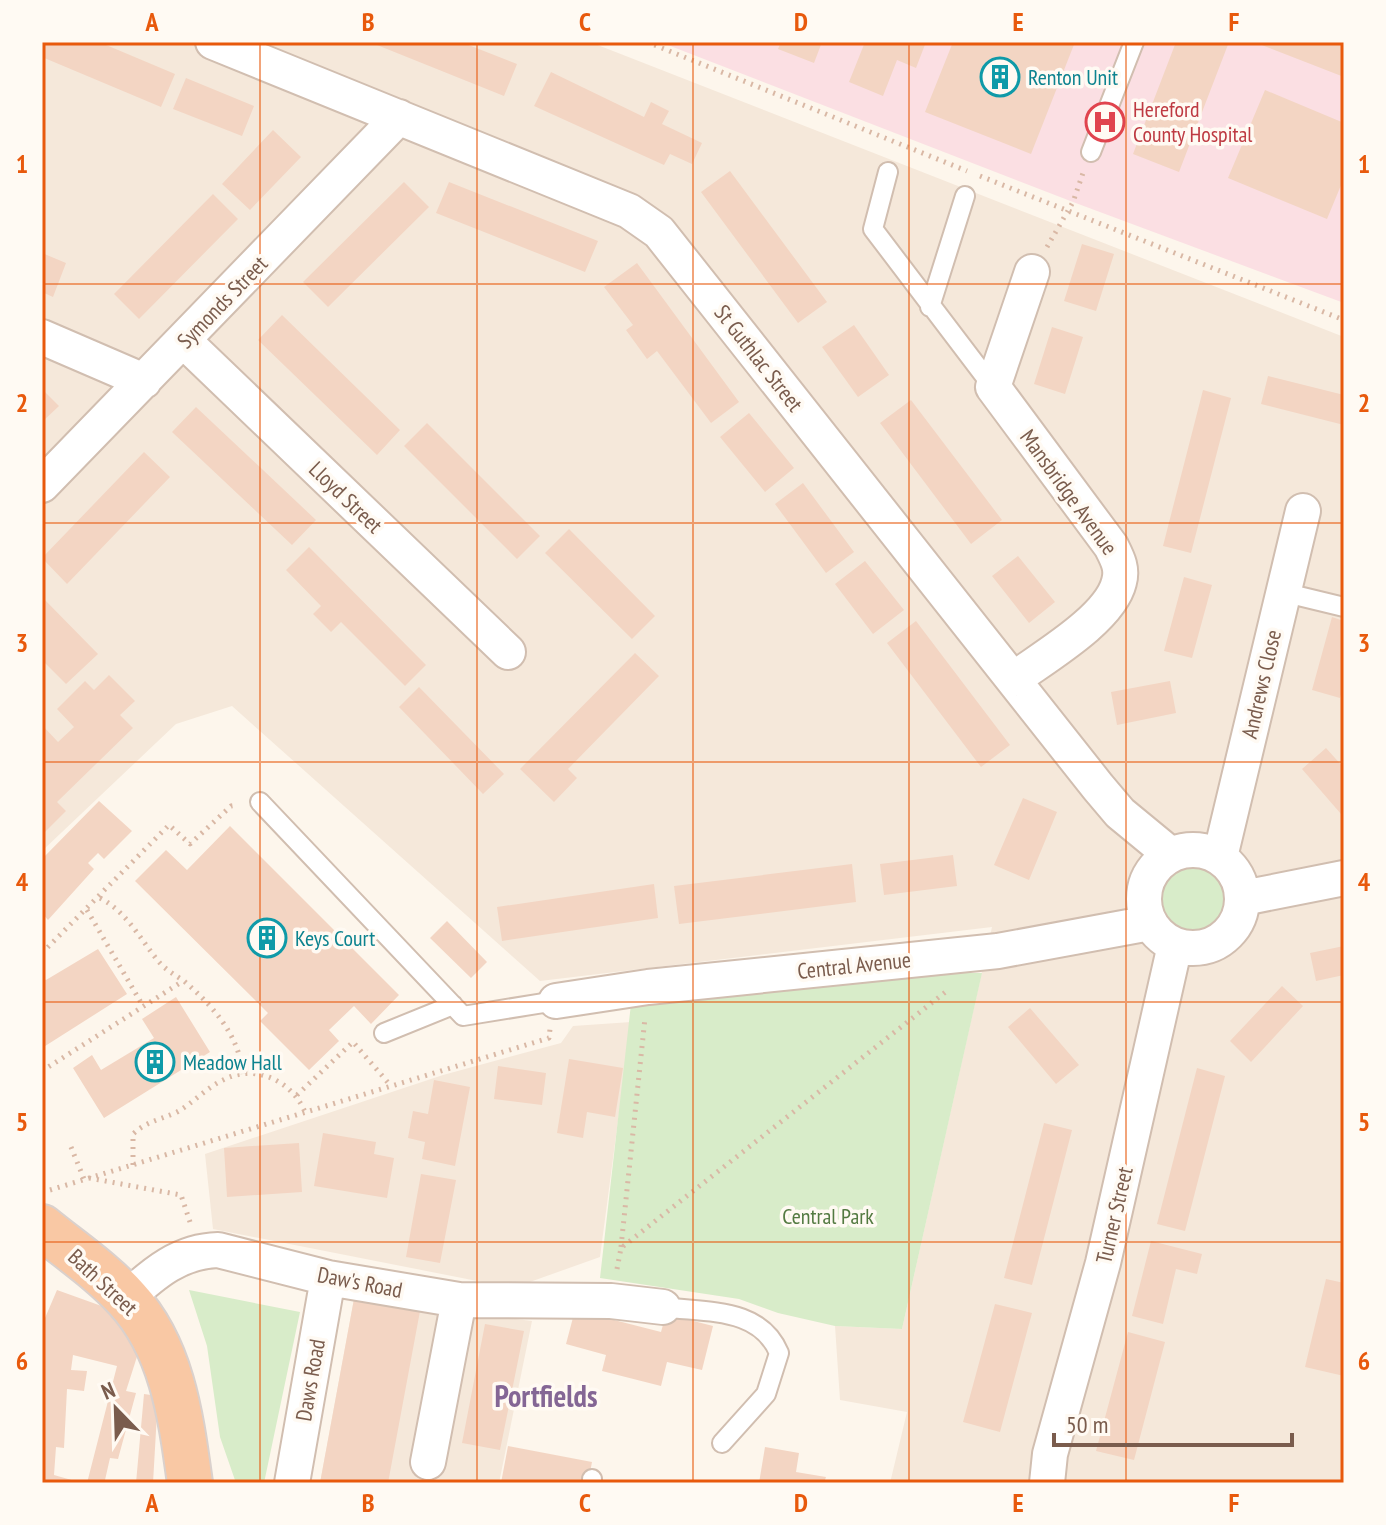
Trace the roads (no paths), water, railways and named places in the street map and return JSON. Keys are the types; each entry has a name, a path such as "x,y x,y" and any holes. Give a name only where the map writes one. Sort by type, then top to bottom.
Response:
{"highway":[{"name":"Bath Street","path":"42,1227 127,1298 147,1326 173,1385 190,1483"}],"street":[{"name":"St Guthlac Street","path":"213,42 629,211 659,232 1120,813 1171,855"},
{"name":"Symonds Street","path":"42,485 399,117"},
{"path":"993,387 1032,272"},
{"path":"42,337 144,381"},
{"name":"Lloyd Street","path":"184,341 508,652"},
{"name":"Mansbridge Avenue","path":"993,387 1111,546 1120,564 1119,582 1097,616 1014,679"},
{"name":"Andrews Close","path":"1220,857 1303,511"},
{"path":"1196,849 1220,857 1232,868 1243,898 1233,928 1221,939 1191,948 1162,934 1144,893 1158,864 1171,855 1196,849"},
{"path":"1243,898 1344,878"},
{"name":"Central Avenue","path":"556,1001 648,987 1162,934"},
{"name":"Turner Street","path":"1047,1483 1050,1454 1107,1248 1162,934"},
{"name":"Daw's Road","path":"127,1298 177,1259 201,1251 242,1254 328,1278 459,1300 611,1301 663,1307"},
{"name":"Daws Road","path":"292,1483 328,1278"},
{"path":"428,1462 459,1300"}],"lane":[{"path":"1091,152 1134,42"},
{"path":"888,172 873,229 993,387"},
{"path":"930,307 965,196"},
{"path":"1282,592 1344,607"},
{"path":"260,802 463,1016 556,1001"},
{"path":"384,1033 453,1005"},
{"path":"663,1307 751,1319 771,1334 779,1353 766,1394 722,1443"}],"place":[{"name":"Renton Unit","path":"1000,77"},
{"name":"Hereford County Hospital","path":"1105,122"},
{"name":"Keys Court","path":"267,938"},
{"name":"Meadow Hall","path":"155,1062"}],"district":[{"name":"Portfields","path":"546,1397"}],"park label":[{"name":"Central Park","path":"828,1216"}]}
